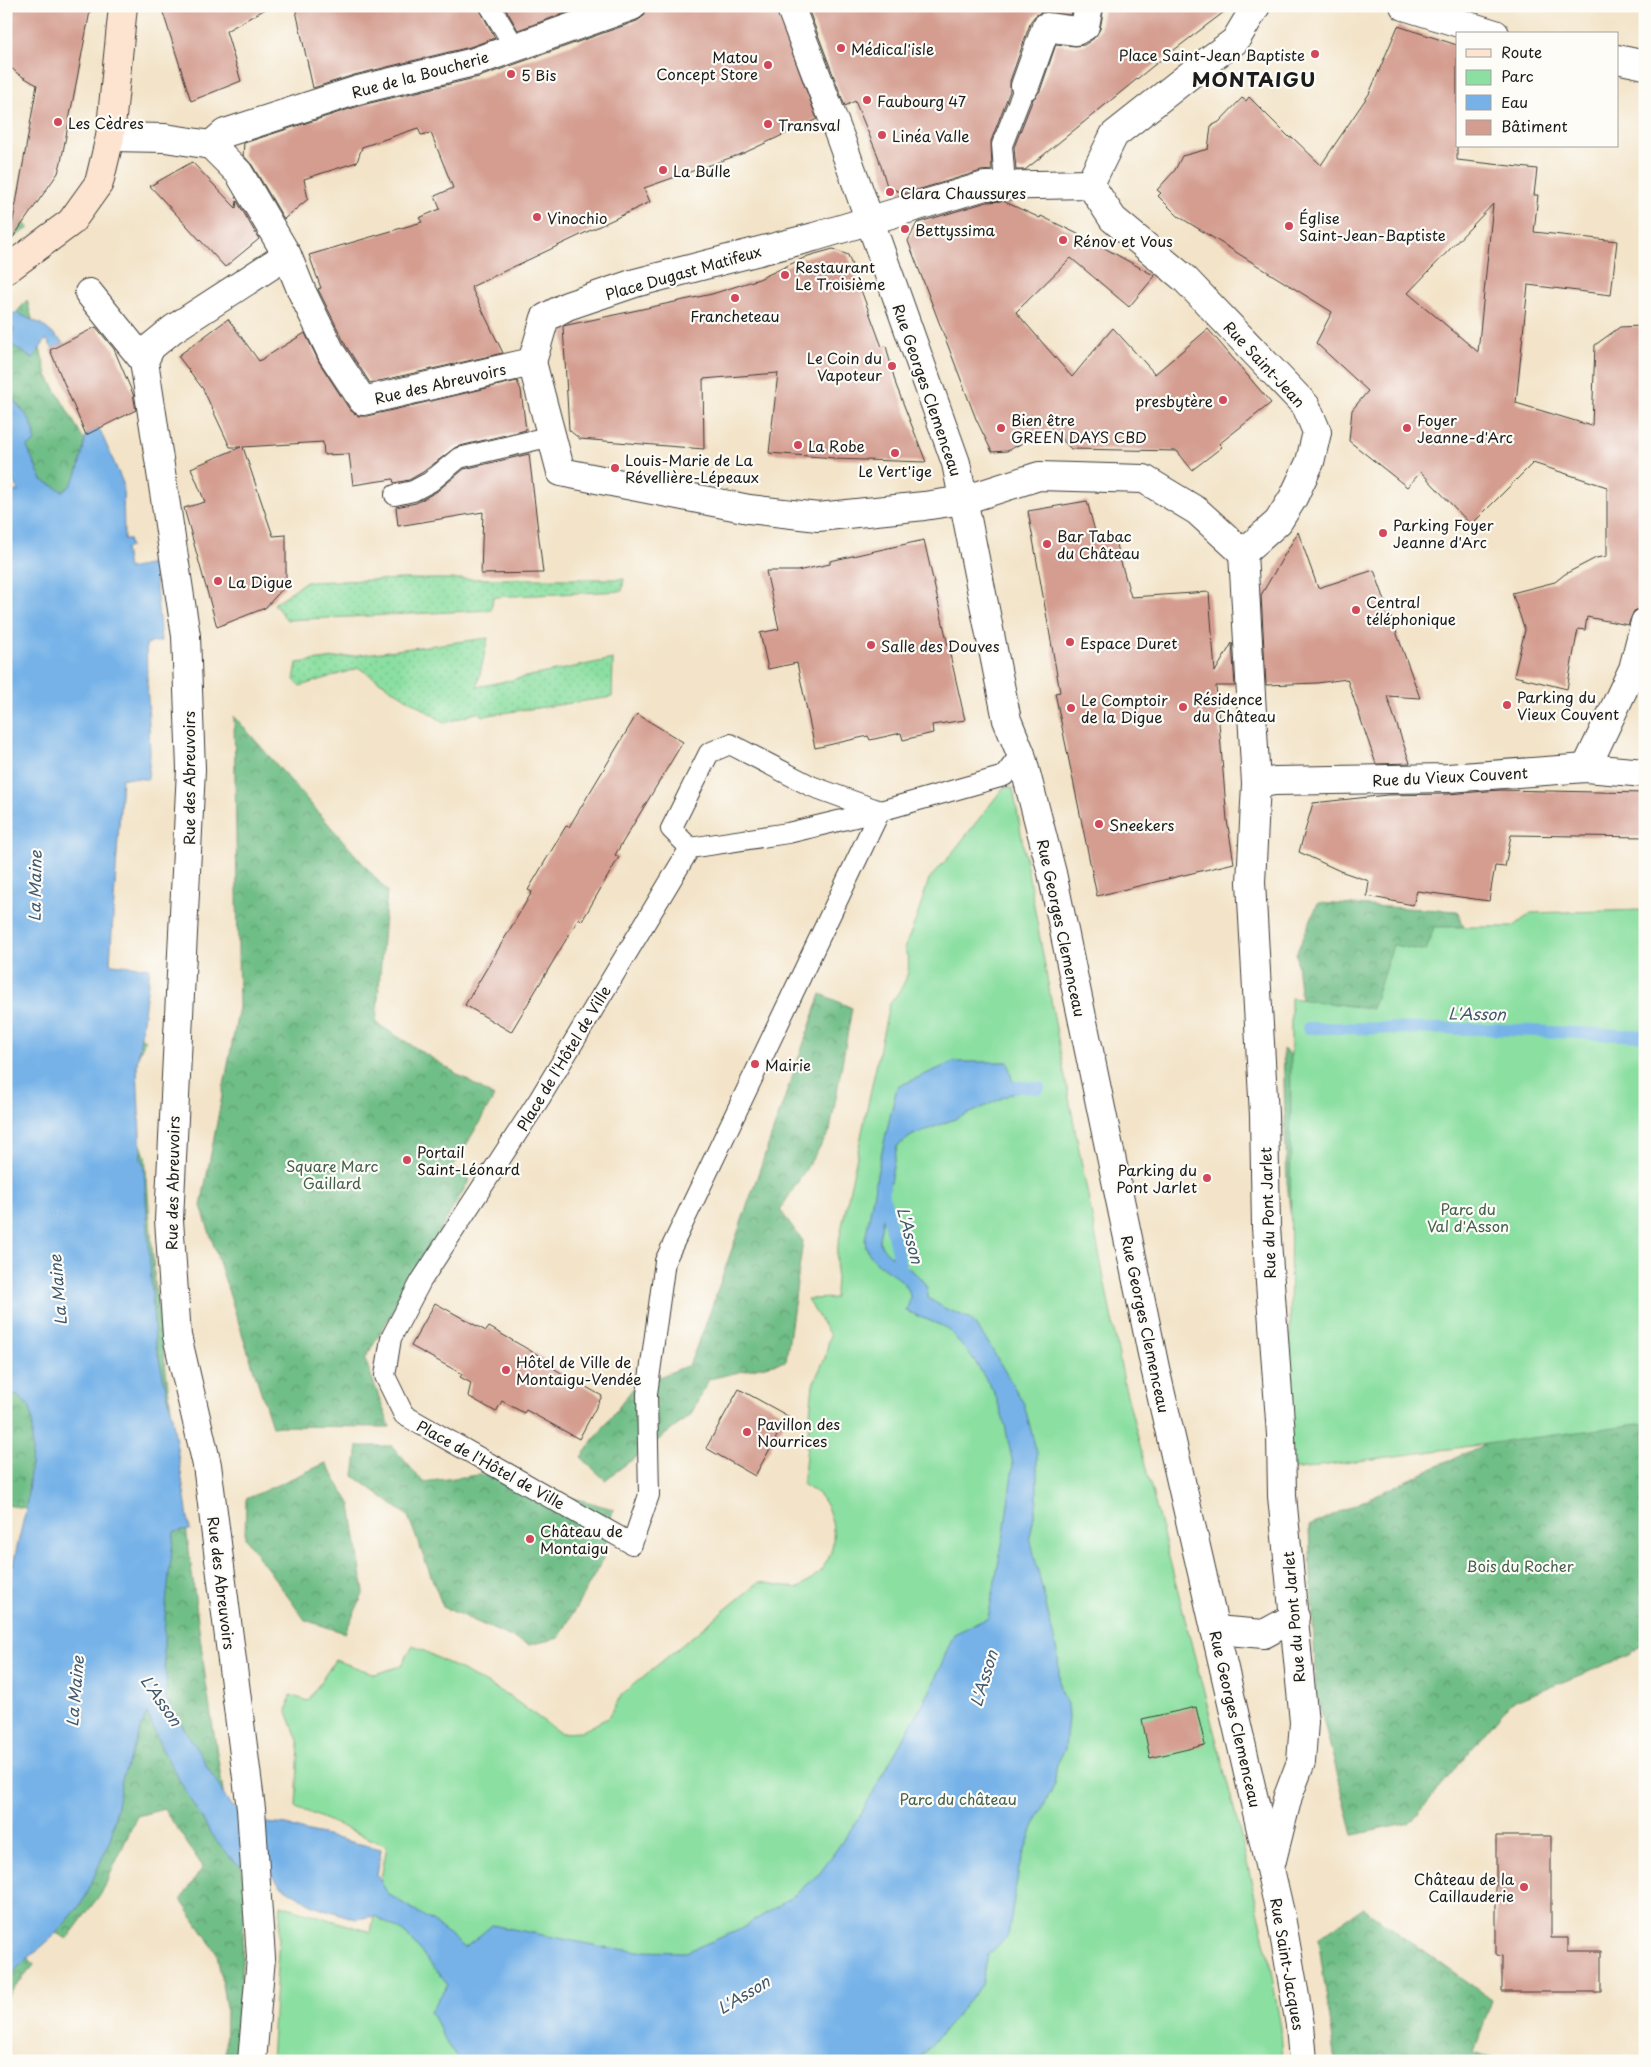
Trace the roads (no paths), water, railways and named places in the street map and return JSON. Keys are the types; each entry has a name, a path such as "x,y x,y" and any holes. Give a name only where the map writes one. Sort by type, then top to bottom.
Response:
{"main road":[{"path":"6,270 70,222 99,183 110,137 125,8"}],"street":[{"name":"Rue de la Boucherie","path":"210,145 225,132 358,90 474,62 632,6"},
{"name":"Rue Georges Clemenceau","path":"790,6 840,137 956,463 1006,720 1021,754 1052,873 1155,1368 1270,1868"},
{"path":"1025,86 1046,26 1076,31 1085,26 1089,6"},
{"path":"868,220 985,186 1090,184 1114,135 1205,62 1235,41 1256,6"},
{"path":"1404,6 1488,32"},
{"path":"1618,60 1645,65"},
{"path":"110,137 165,138 210,145"},
{"name":"Rue des Abreuvoirs","path":"210,145 239,173 287,255 302,292 332,354 363,401 532,362"},
{"name":"Rue Saint-Jean","path":"1090,184 1113,219 1185,279 1306,406 1317,432 1310,462 1293,498 1278,522 1243,553"},
{"name":"Place Dugast Matifeux","path":"532,362 545,318 567,306 635,284 868,220"},
{"path":"89,293 144,361 150,347 173,329 287,255"},
{"name":"Rue des Abreuvoirs","path":"144,361 186,636 190,774 169,1220 177,1336 207,1465 251,1809 261,1958 252,2061"},
{"path":"532,362 561,472 749,509 818,517 964,500 1039,476 1144,479 1197,511 1243,553"},
{"name":"Rue du Pont Jarlet","path":"1243,553 1256,784 1251,882 1264,1115 1266,1228 1280,1436 1282,1496 1304,1722 1302,1762 1288,1796 1270,1868"},
{"path":"1586,768 1633,669 1645,622"},
{"name":"Rue du Vieux Couvent","path":"1256,784 1275,781 1448,778 1586,768 1645,773"},
{"path":"1215,1630 1264,1634 1295,1617"},
{"name":"Rue Saint-Jacques","path":"1270,1868 1300,2025 1303,2061"}],"lane":[{"path":"490,6 515,47"},
{"path":"1005,185 1002,145 1025,86"},
{"path":"395,496 413,491 430,482 458,458 552,436"},
{"path":"880,811 811,786 730,744 709,753 671,828 690,848 788,833 880,811 1004,776 1021,754"},
{"name":"Place de l'Hôtel de Ville","path":"690,848 540,1098 421,1281 391,1338 386,1376 404,1415 632,1544 649,1495 647,1394 665,1262 880,811"}],"water":[{"path":"17,313 41,324 64,343 53,349 46,339 33,359 6,341 14,329 6,328 6,314"},
{"name":"La Maine","path":"6,393 22,409 33,427 35,442 27,447 42,480 63,491 68,488 76,475 86,435 99,428 123,483 124,539 129,539 130,547 125,549 128,569 154,564 161,641 146,644 150,754 148,779 122,778 110,962 112,964 150,968 137,1065 141,1159 144,1167 155,1342 171,1410 190,1530 174,1532 165,1626 166,1698 231,1806 266,1823 287,1825 381,1849 377,1875 388,1894 435,1923 465,1948 492,1925 604,1947 637,1951 686,1952 739,1930 789,1899 820,1873 858,1819 930,1691 954,1634 988,1618 1004,1534 1013,1465 1005,1425 995,1394 972,1357 947,1328 906,1311 910,1296 907,1288 872,1257 867,1250 865,1240 879,1164 897,1087 953,1062 1008,1062 1015,1092 973,1112 913,1135 897,1146 879,1239 882,1247 889,1254 922,1280 927,1288 928,1298 944,1308 971,1319 987,1341 1024,1404 1037,1453 1037,1500 1030,1537 1058,1656 1060,1690 1067,1704 1068,1717 1065,1749 1057,1764 1054,1785 1033,1827 1019,1868 1008,1936 988,1955 982,1985 923,2055 914,2061 460,2061 447,2044 430,2011 448,1985 406,1934 375,1916 356,1919 311,1904 280,1885 273,1877 243,1868 233,1860 211,1834 187,1794 161,1747 147,1713 122,1779 111,1837 86,1896 55,1935 17,1968 6,1983 6,1722 12,1698 6,1636 7,1603 13,1564 26,1509 32,1455 32,1421 28,1405 16,1395 6,1392 6,489 18,492 6,463"}],"waterway":[{"name":"L'Asson","path":"1308,1028 1486,1029 1645,1036"},
{"name":"L'Asson","path":"999,1086 1039,1088"},
{"name":"L'Asson","path":"884,1185 883,1192 901,1270 906,1276"}],"place":[{"name":"Médical'isle","path":"841,48"},
{"name":"Place Saint-Jean Baptiste","path":"1315,54"},
{"name":"Matou Concept Store","path":"768,65"},
{"name":"5 Bis","path":"511,74"},
{"name":"Faubourg 47","path":"867,100"},
{"name":"Les Cèdres","path":"58,122"},
{"name":"Transval","path":"768,124"},
{"name":"Linéa Valle","path":"882,135"},
{"name":"La Bulle","path":"663,170"},
{"name":"Clara Chaussures","path":"890,192"},
{"name":"Vinochio","path":"537,217"},
{"name":"Église Saint-Jean-Baptiste","path":"1289,226"},
{"name":"Bettyssima","path":"905,229"},
{"name":"Rénov et Vous","path":"1063,240"},
{"name":"Restaurant Le Troisième","path":"785,275"},
{"name":"Francheteau","path":"735,298"},
{"name":"Le Coin du Vapoteur","path":"892,366"},
{"name":"presbytère","path":"1223,400"},
{"name":"Bien être GREEN DAYS CBD","path":"1001,428"},
{"name":"Foyer Jeanne-d'Arc","path":"1407,428"},
{"name":"La Robe","path":"798,445"},
{"name":"Le Vert'ige","path":"895,453"},
{"name":"Louis-Marie de La Révellière-Lépeaux","path":"615,468"},
{"name":"Parking Foyer Jeanne d'Arc","path":"1383,533"},
{"name":"Bar Tabac du Château","path":"1047,544"},
{"name":"La Digue","path":"218,581"},
{"name":"Central téléphonique","path":"1356,610"},
{"name":"Espace Duret","path":"1070,642"},
{"name":"Salle des Douves","path":"871,645"},
{"name":"Parking du Vieux Couvent","path":"1507,705"},
{"name":"Résidence du Château","path":"1183,707"},
{"name":"Le Comptoir de la Digue","path":"1071,708"},
{"name":"Sneekers","path":"1099,824"},
{"name":"Mairie","path":"755,1064"},
{"name":"Portail Saint-Léonard","path":"407,1160"},
{"name":"Parking du Pont Jarlet","path":"1207,1178"},
{"name":"Hôtel de Ville de Montaigu-Vendée","path":"506,1370"},
{"name":"Pavillon des Nourrices","path":"747,1432"},
{"name":"Château de Montaigu","path":"530,1539"},
{"name":"Château de la Caillauderie","path":"1524,1887"}],"district":[{"name":"MONTAIGU","path":"1254,79"}],"park label":[{"name":"Square Marc Gaillard","path":"332,1174"},
{"name":"Parc du Val d'Asson","path":"1468,1216"},
{"name":"Bois du Rocher","path":"1520,1565"},
{"name":"Parc du château","path":"958,1798"}]}
